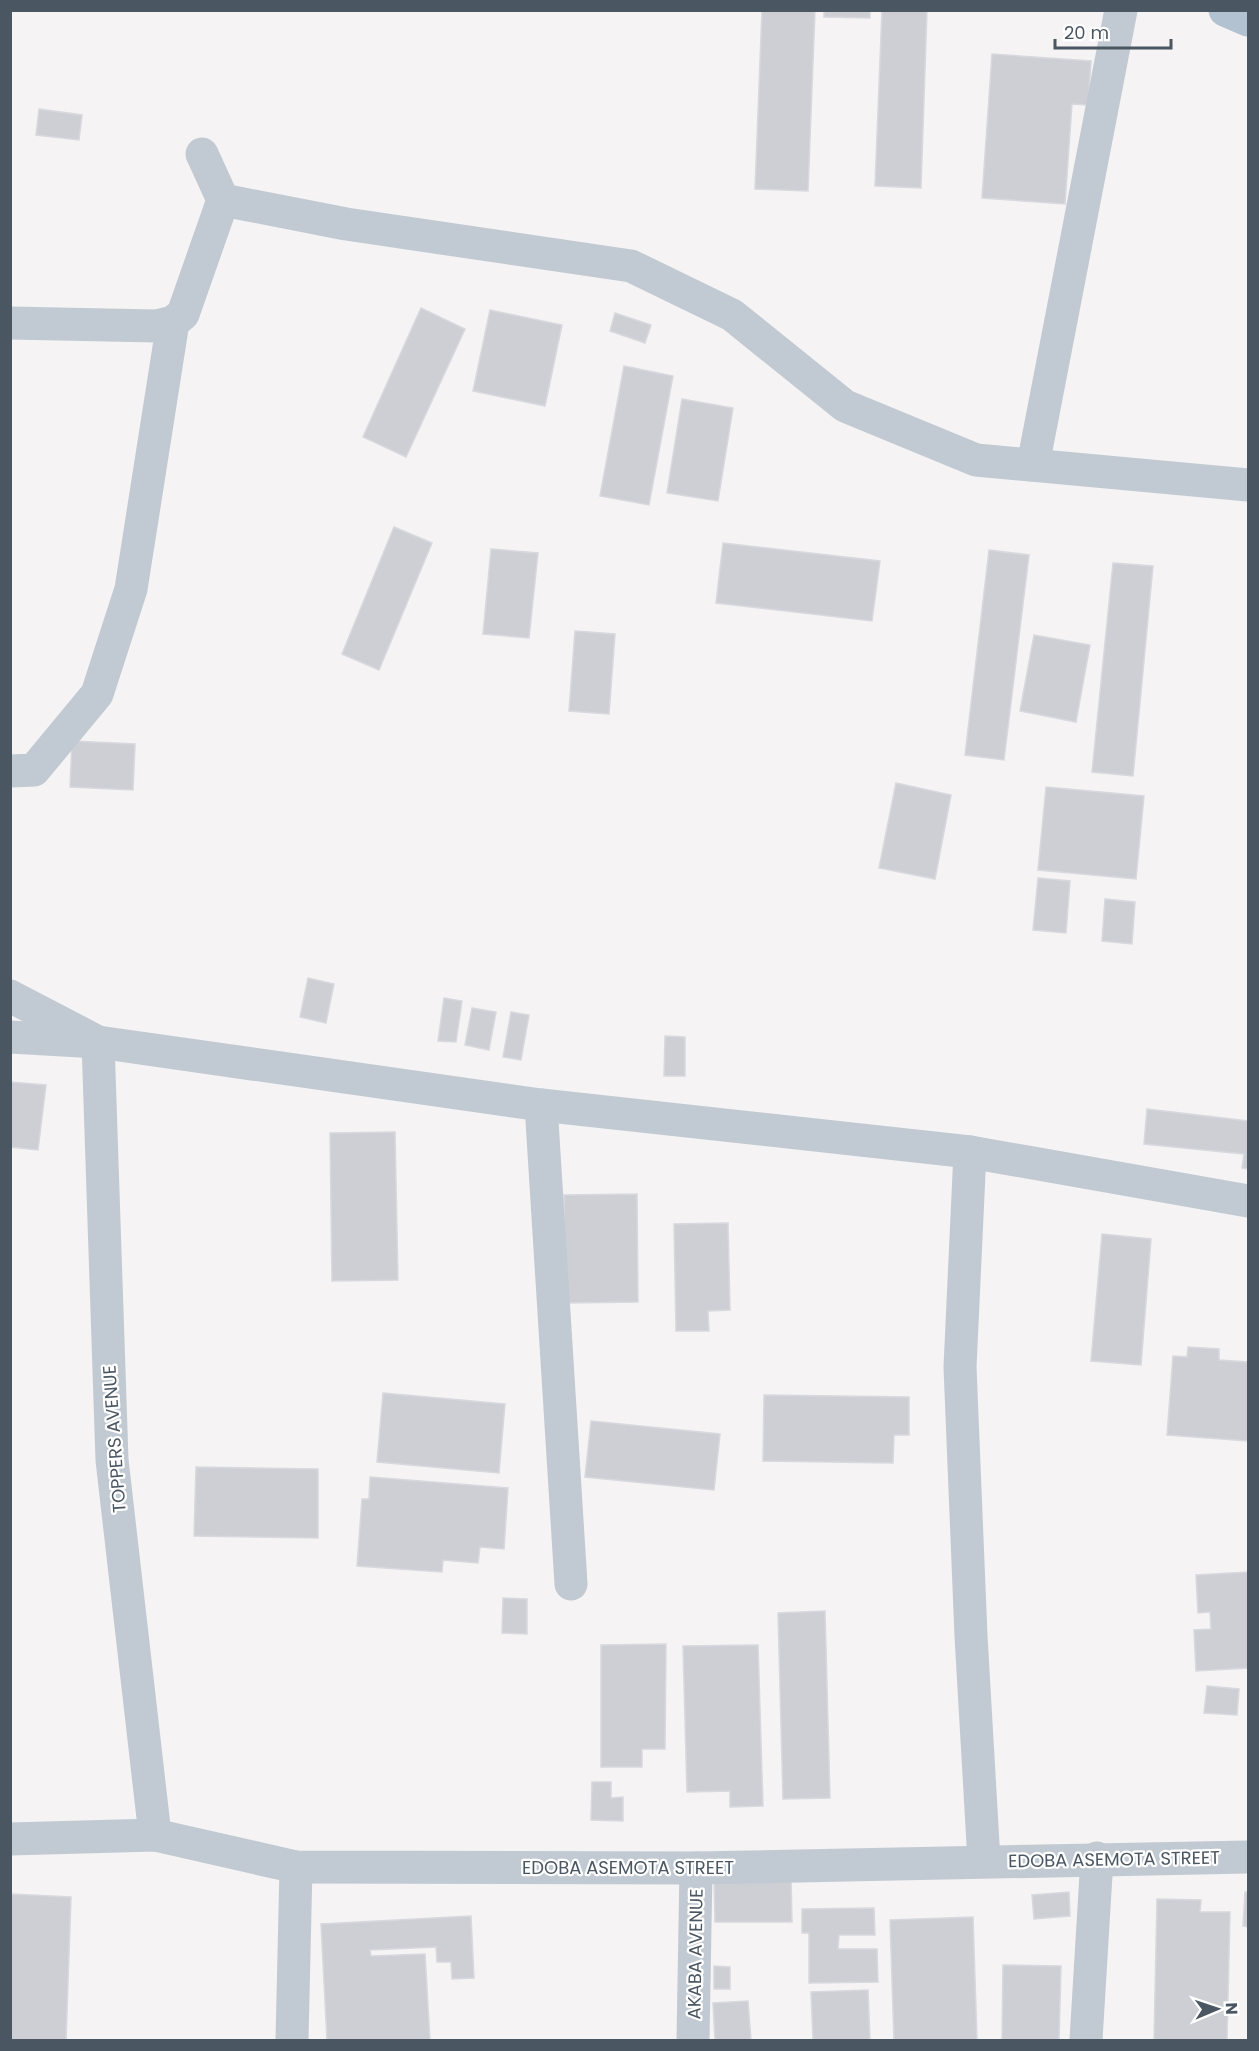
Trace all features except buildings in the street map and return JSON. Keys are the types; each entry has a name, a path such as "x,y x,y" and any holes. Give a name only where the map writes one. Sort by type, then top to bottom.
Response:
{"main road":[{"path":"1225,10 1248,20"}],"street":[{"path":"1033,465 1121,10"},
{"path":"10,323 156,326 174,322 183,314 223,200 202,154"},
{"path":"223,200 346,224 632,266 732,315 845,406 976,460 1248,486"},
{"path":"10,771 34,770 98,694 131,589 174,322"},
{"path":"10,996 98,1042"},
{"path":"10,1036 98,1042 540,1105 970,1152 1248,1201"},
{"name":"TOPPERS AVENUE","path":"98,1042 112,1460 155,1835"},
{"path":"540,1105 571,1584"},
{"path":"970,1152 960,1367 971,1636 984,1861"},
{"name":"EDOBA ASEMOTA STREET","path":"10,1839 155,1835 296,1867 696,1868 1097,1858 1248,1857"},
{"path":"1086,2040 1097,1858"},
{"path":"292,2040 296,1867"},
{"name":"AKABA AVENUE","path":"693,2040 696,1868"}]}
